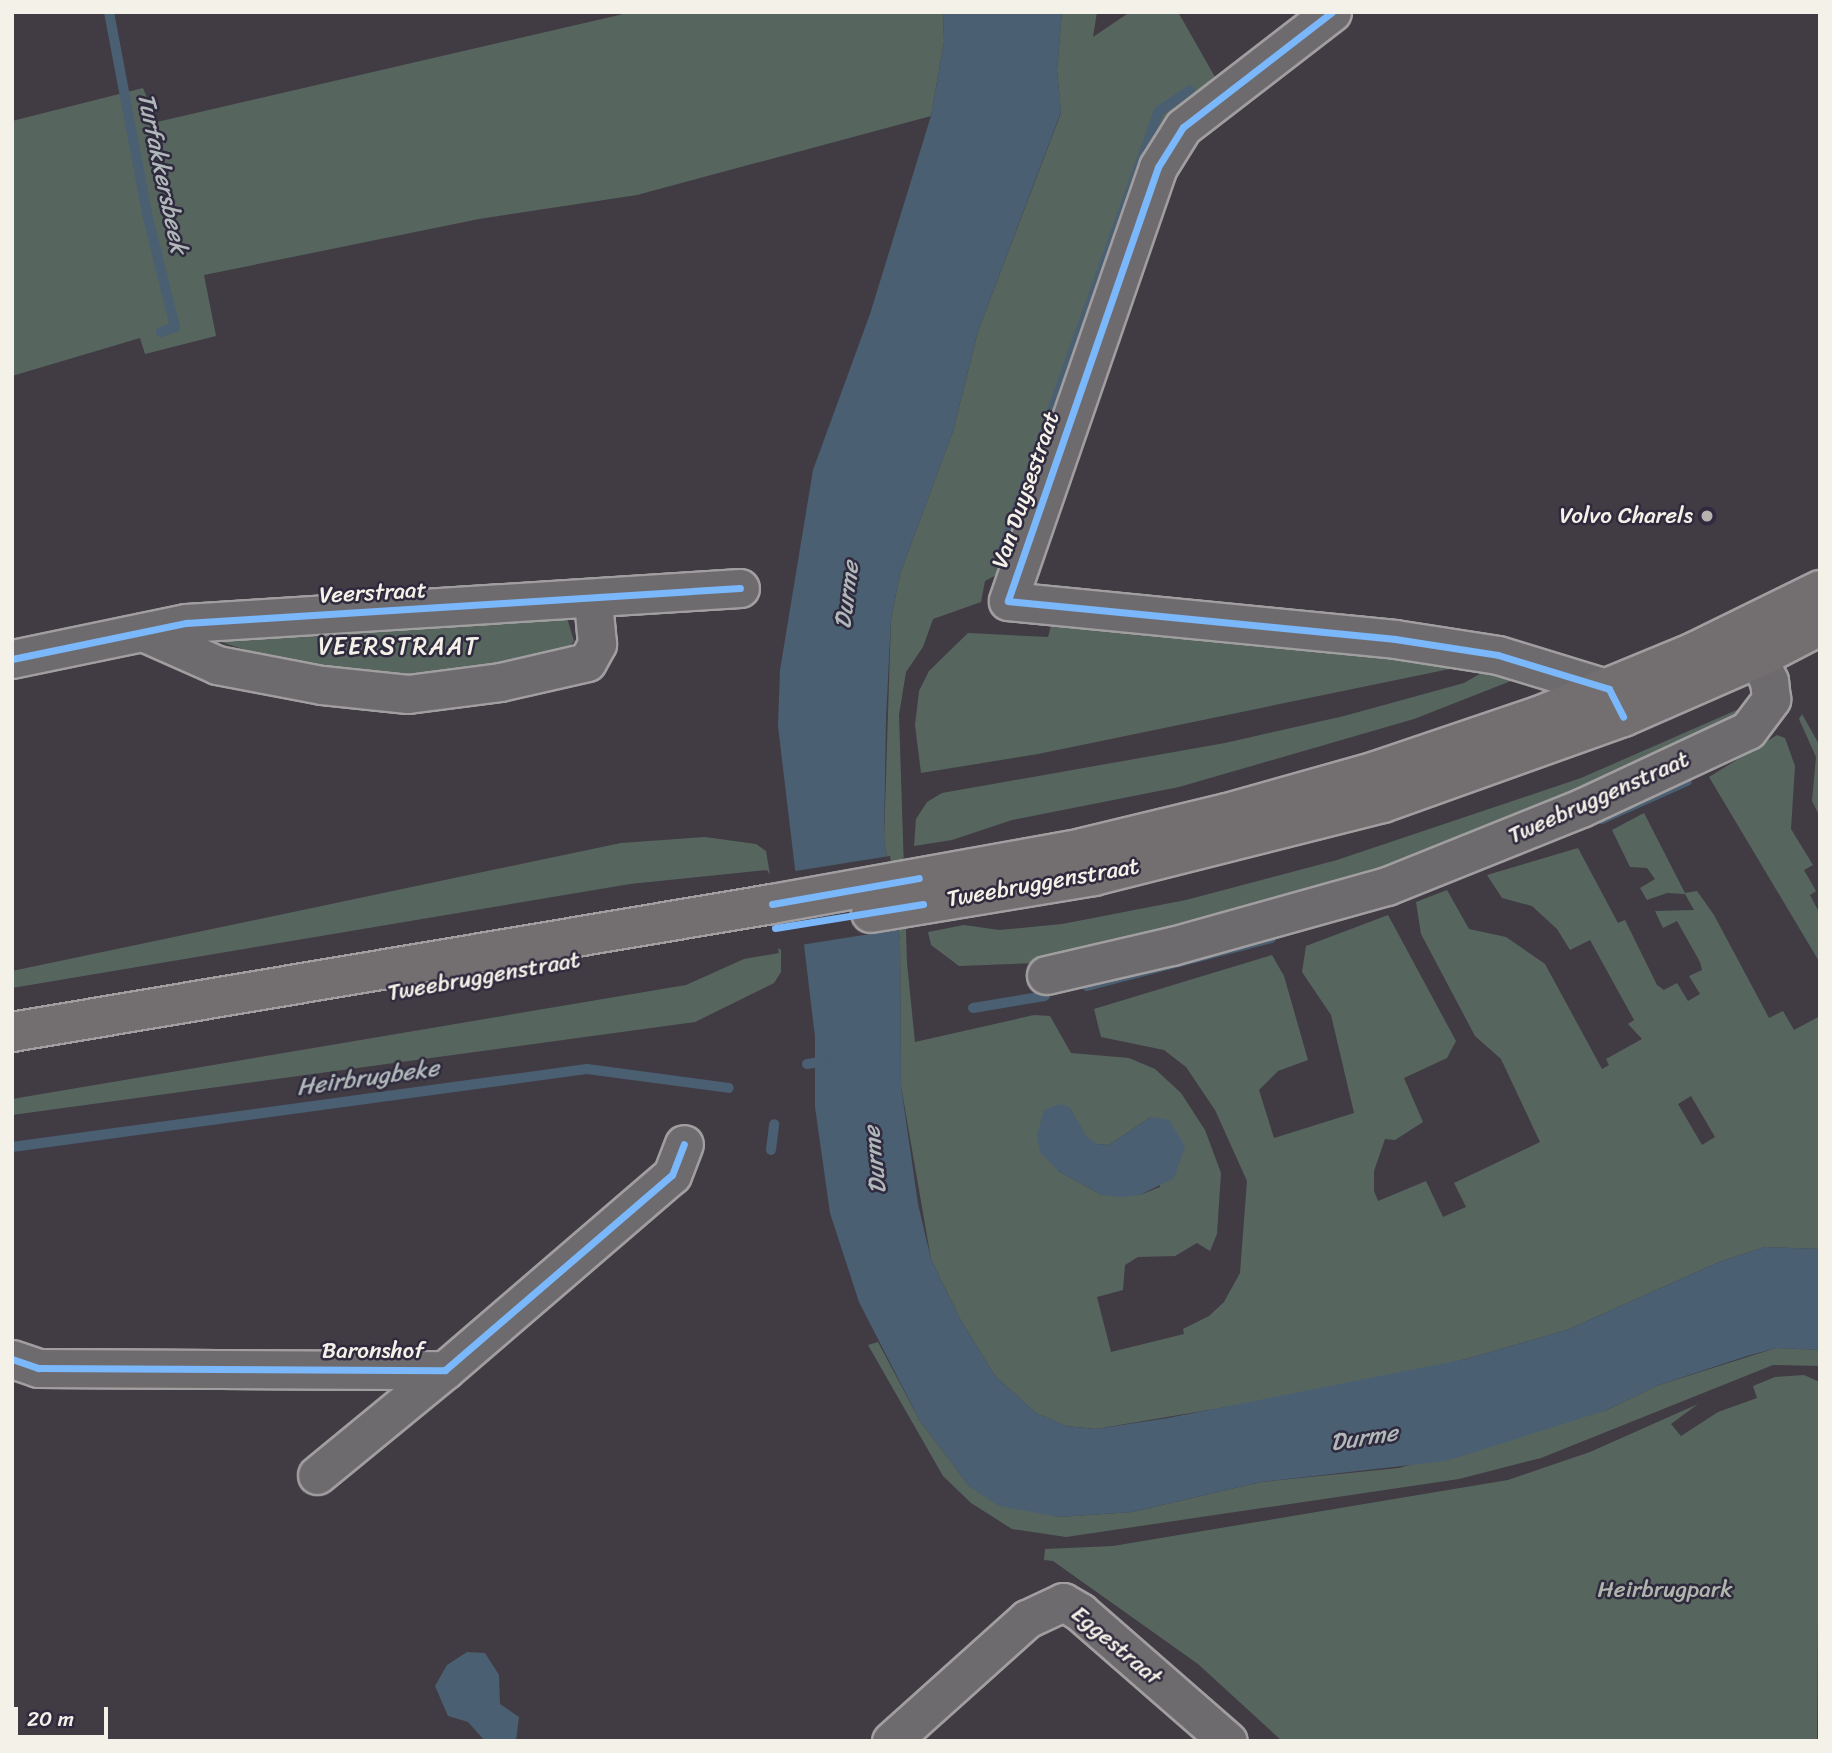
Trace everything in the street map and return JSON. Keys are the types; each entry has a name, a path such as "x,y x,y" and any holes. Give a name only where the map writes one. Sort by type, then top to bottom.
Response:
{"main road":[{"name":"Tweebruggenstraat","path":"1751,644 1820,590"},
{"name":"Tweebruggenstraat","path":"12,1057 921,891 1094,876 1237,843 1383,803 1751,644 1820,626"},
{"name":"Tweebruggenstraat","path":"12,1032 774,916"}],"street":[{"name":"Van Duysestraat","path":"1332,12 1183,127 1158,167 1008,601 1395,639 1498,655 1616,703"},
{"name":"Veerstraat","path":"12,659 186,624 593,601 740,589"},
{"path":"143,632 217,666 322,685 408,694 500,682 587,662 597,644 593,601"},
{"name":"Tweebruggenstraat","path":"1045,975 1172,946 1387,886 1581,808 1748,730 1771,699 1751,644"},
{"name":"Baronshof","path":"317,1475 445,1370 672,1175 684,1144"},
{"name":"Baronshof","path":"12,1359 38,1368 445,1370"},
{"name":"Eggestraat","path":"891,1741 1027,1619 1063,1602 1080,1612 1228,1741"}],"green space":[{"path":"632,12 943,12 944,42 931,116 637,195 479,219 204,275 216,336 145,354 140,338 12,376 12,121 143,88 157,122"},
{"path":"1062,12 1097,12 1093,37 1130,12 1178,12 1219,84 1162,128 1004,571 985,581 981,602 933,619 923,647 906,672 899,715 907,963 915,1042 1034,1015 1050,1016 1071,1053 1129,1058 1155,1069 1181,1093 1205,1130 1221,1173 1217,1234 1210,1251 1197,1243 1175,1256 1138,1257 1125,1265 1123,1290 1097,1297 1111,1352 1184,1334 1183,1329 1209,1316 1224,1302 1240,1273 1247,1181 1215,1110 1186,1067 1164,1050 1101,1037 1094,1009 1272,955 1284,976 1308,1060 1278,1071 1259,1090 1274,1138 1354,1113 1331,1015 1302,972 1306,946 1388,915 1456,1041 1447,1058 1404,1078 1423,1122 1395,1140 1385,1139 1374,1171 1374,1191 1378,1201 1426,1181 1443,1217 1466,1207 1454,1183 1540,1142 1501,1059 1475,1036 1421,934 1416,902 1447,890 1469,929 1506,937 1545,964 1602,1069 1609,1065 1606,1059 1642,1039 1628,1024 1634,1020 1590,940 1570,950 1557,929 1532,906 1502,898 1487,875 1578,848 1618,923 1625,920 1657,985 1664,990 1677,983 1688,1001 1700,994 1689,976 1702,970 1700,962 1677,921 1663,928 1655,911 1694,910 1685,894 1667,893 1647,900 1640,888 1655,879 1647,868 1630,867 1612,830 1644,813 1685,893 1697,891 1714,915 1769,1018 1783,1011 1794,1030 1820,1016 1820,1249 1765,1247 1719,1262 1567,1330 1466,1359 1338,1388 1096,1429 1066,1426 1036,1413 995,1376 960,1319 931,1259 901,1086 900,940 884,839 891,619 900,574 953,431 978,331 1061,113 1057,71","holes":["1691,1096 1715,1137 1702,1145 1678,1104","1069,1107 1087,1138 1096,1144 1109,1145 1151,1117 1160,1187 1140,1195 1102,1195 1058,1171"]},
{"path":"1054,615 1469,665 1038,754 921,773 915,725 919,691 929,671 968,633 1048,637"},
{"path":"567,618 574,641 564,654 390,679 287,663 202,636"},
{"path":"1497,664 1516,679 1414,719 1179,787 1012,820 952,840 914,846 916,819 927,802 942,793 1225,743 1344,716 1464,683"},
{"path":"1755,702 1757,706 1457,848 1060,962 959,966 931,945 928,932 964,925 999,930 1062,924 1186,900 1337,860 1581,778"},
{"path":"1802,714 1820,746 1820,817 1812,801 1816,757 1799,719"},
{"path":"1777,735 1785,738 1795,766 1791,829 1813,865 1804,870 1816,891 1810,895 1820,914 1820,963 1709,777"},
{"path":"705,837 756,844 766,851 770,875 767,870 630,884 12,988 12,971 621,843"},
{"path":"778,948 781,950 781,972 774,983 695,1022 12,1115 12,1099 686,985 744,959 779,953"},
{"path":"878,1342 920,1421 970,1487 1058,1517 1132,1512 1261,1482 1399,1468 1607,1410 1656,1386 1776,1348 1820,1350 1820,1366 1773,1365 1541,1458 1459,1479 1066,1537 1012,1529 971,1503 943,1476 868,1345"},
{"name":"Heirbrugpark","path":"1804,1375 1820,1382 1817,1741 1282,1741 1198,1664 1053,1561 1044,1560 1045,1549 1113,1546 1508,1480 1590,1452 1698,1404 1671,1424 1681,1436 1718,1412 1757,1398 1753,1386 1775,1377"}],"water":[{"name":"Durme","path":"943,12 1062,12 1057,71 1061,112 978,331 953,431 900,574 891,619 886,719 884,839 900,940 901,1086 918,1204 931,1259 960,1319 995,1376 1036,1413 1066,1426 1096,1429 1168,1418 1466,1359 1567,1330 1719,1262 1765,1247 1820,1249 1820,1350 1776,1348 1747,1356 1656,1386 1607,1410 1446,1461 1261,1482 1132,1512 1059,1517 999,1506 970,1487 920,1421 859,1302 830,1213 815,1107 815,1037 778,726 780,670 813,470 870,314 931,116 944,42"},
{"path":"1060,1104 1069,1107 1087,1137 1097,1144 1109,1145 1151,1117 1169,1120 1185,1146 1174,1178 1140,1195 1121,1197 1102,1195 1058,1171 1040,1152 1037,1135 1044,1110"},
{"path":"467,1652 485,1653 499,1675 500,1704 519,1717 516,1741 485,1741 468,1722 448,1716 435,1686 447,1665"}],"pier":[{"path":"890,856 902,929 804,945 792,871"}],"waterway":[{"name":"Turfakkersbeek","path":"109,12 148,218 175,327 161,332"},
{"path":"1000,557 1159,111 1190,90"},
{"path":"1602,819 1687,781"},
{"path":"1087,986 1271,938"},
{"path":"973,1008 1045,996"},
{"name":"Heirbrugbeke","path":"807,1064 827,1061"},
{"name":"Heirbrugbeke","path":"12,1147 587,1069 729,1088"},
{"path":"771,1150 774,1124"}],"cycle path":[{"path":"1332,12 1183,127 1158,167 1008,601 1395,639 1498,655 1609,689 1623,717"},
{"path":"12,659 186,623 740,588"},
{"path":"772,904 919,878"},
{"path":"775,928 923,904"},
{"path":"12,1359 38,1368 445,1370 672,1175 684,1144"}],"place":[{"name":"Volvo Charels","path":"1707,516"}],"district":[{"name":"VEERSTRAAT","path":"399,647"}]}
